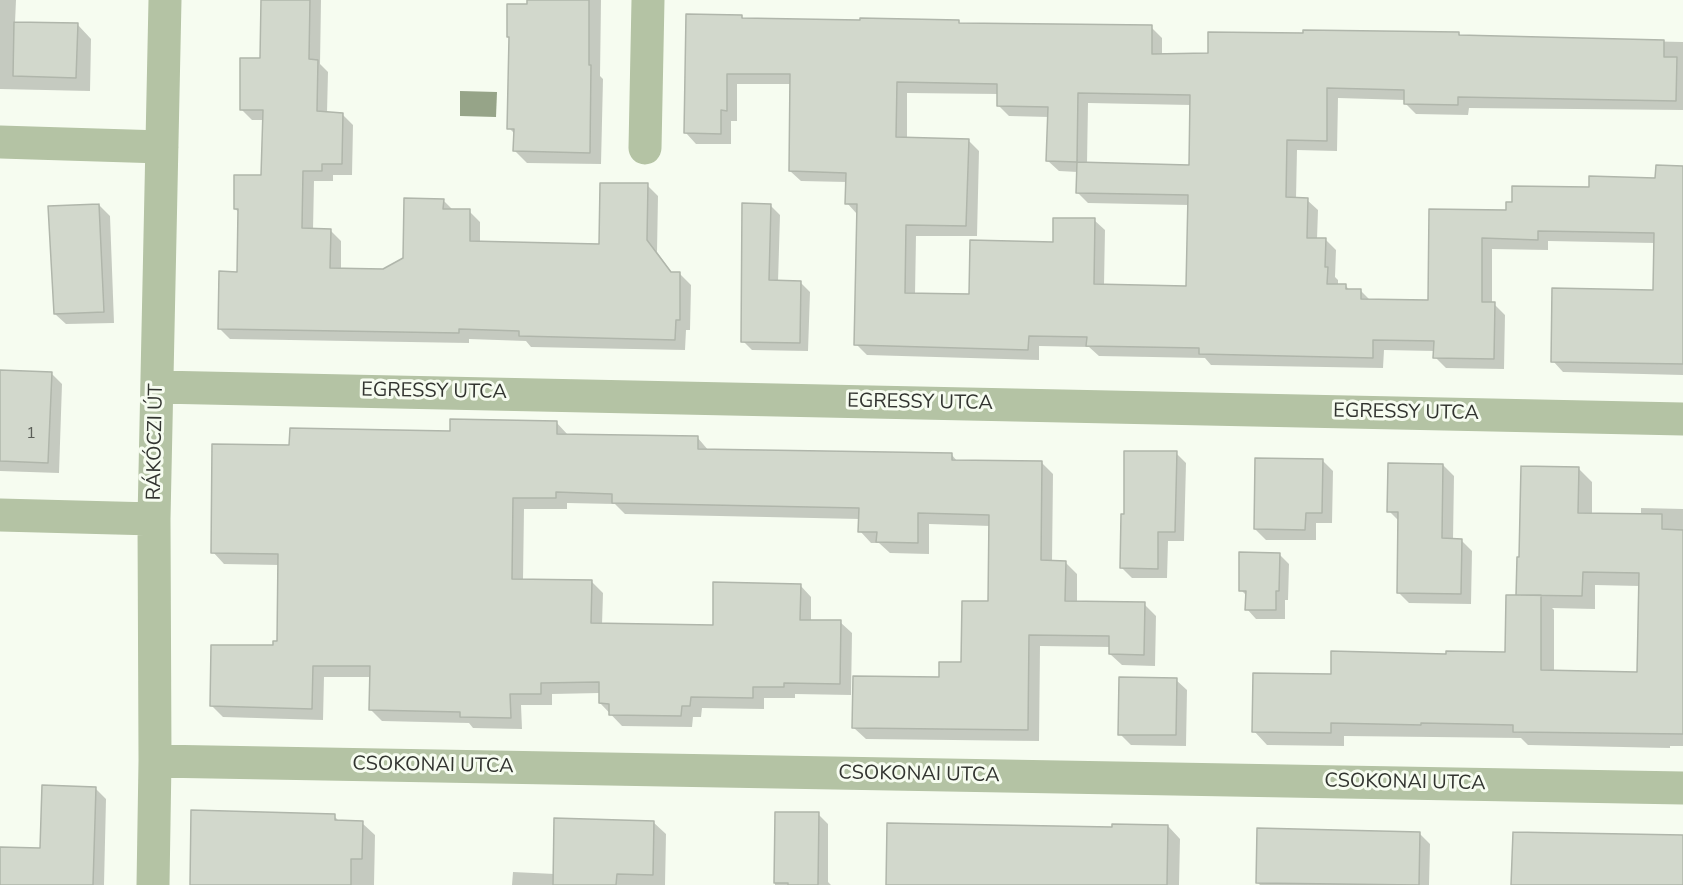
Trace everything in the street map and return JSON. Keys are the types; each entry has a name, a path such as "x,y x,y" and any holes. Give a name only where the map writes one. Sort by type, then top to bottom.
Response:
{"street":[{"name":"RÁKÓCZI ÚT","path":"153,885 156,761 154,519 165,0"},
{"path":"645,148 648,0"},
{"path":"0,142 162,147"},
{"name":"EGRESSY UTCA","path":"157,387 1683,419"},
{"path":"0,515 154,519"},
{"name":"CSOKONAI UTCA","path":"156,761 1683,788"}],"shaded area":[{"path":"460,91 497,92 496,117 460,116"}],"building":[{"path":"261,0 310,0 309,59 318,60 317,111 343,113 342,164 322,164 322,171 303,171 302,228 331,229 330,268 383,269 403,258 404,198 444,199 443,209 470,209 470,241 599,244 600,183 648,183 647,240 671,272 680,272 680,320 676,320 675,340 519,336 519,331 459,329 459,333 218,329 219,271 237,272 238,209 234,209 234,175 261,175 263,110 240,110 240,58 260,58"},
{"path":"527,0 589,0 590,153 513,151 514,129 507,129 509,37 507,37 507,4 527,4"},
{"path":"686,14 742,15 742,18 860,20 860,18 959,20 959,23 1152,25 1152,54 1208,53 1208,32 1303,33 1303,30 1459,32 1459,35 1664,40 1664,57 1677,57 1676,101 1458,97 1458,105 1404,104 1404,90 1327,88 1327,141 1287,140 1286,197 1308,198 1307,238 1326,238 1327,284 1346,284 1346,289 1361,289 1361,299 1428,300 1429,209 1506,210 1506,202 1512,202 1512,186 1589,187 1589,176 1655,178 1656,165 1683,166 1683,364 1551,362 1552,288 1653,290 1654,233 1538,231 1538,240 1482,238 1482,302 1495,302 1494,359 1433,358 1434,341 1373,340 1373,358 1199,354 1199,348 1086,346 1087,337 1029,336 1028,350 854,345 857,204 845,204 846,173 789,171 790,74 727,74 727,111 721,110 721,134 684,133","holes":["897,82 997,84 997,106 1048,107 1046,161 1077,162 1076,193 1188,195 1186,286 1094,284 1095,218 1053,218 1053,242 970,240 969,294 905,293 906,225 966,226 969,139 896,137","1078,93 1190,95 1189,165 1077,162"]},
{"path":"14,22 78,23 76,78 13,76"},
{"path":"742,203 771,204 769,280 801,281 800,343 741,342"},
{"path":"99,204 104,312 54,314 48,206"},
{"path":"0,370 52,372 48,463 0,461"},
{"path":"450,419 557,421 557,434 698,436 698,449 952,453 952,460 1042,461 1041,560 1066,561 1065,601 1145,602 1144,655 1109,654 1109,636 1029,635 1028,730 852,728 853,676 939,677 939,662 961,662 962,601 988,601 989,515 918,513 918,543 876,542 877,532 858,532 859,508 612,503 612,494 556,492 556,498 513,498 512,579 592,580 591,623 713,625 713,582 801,584 800,620 841,620 840,684 784,683 784,687 753,687 753,698 691,697 690,706 682,706 681,716 609,715 609,704 599,703 599,682 541,683 541,694 510,694 511,718 460,717 460,712 369,710 370,666 313,666 312,709 210,706 211,645 273,645 273,641 277,641 278,554 211,553 212,444 289,445 290,428 450,431"},
{"path":"1124,451 1177,451 1175,532 1158,532 1158,569 1120,568 1121,514 1124,514"},
{"path":"1255,458 1323,459 1322,513 1306,513 1305,530 1254,529"},
{"path":"1388,463 1443,464 1442,538 1462,539 1461,594 1397,593 1398,512 1387,512"},
{"path":"1521,466 1579,467 1578,513 1662,514 1662,529 1683,530 1683,734 1513,732 1513,725 1421,723 1421,725 1331,723 1331,733 1252,732 1253,673 1331,674 1331,651 1446,654 1446,651 1505,652 1506,595 1516,595","holes":["1583,572 1639,573 1637,672 1541,670 1541,595 1582,596"]},
{"path":"1239,552 1280,553 1276,610 1245,610 1246,591 1239,591"},
{"path":"1119,677 1177,678 1176,735 1118,735"},
{"path":"42,785 96,787 93,885 0,885 0,847 40,848"},
{"path":"191,810 335,814 335,820 363,821 362,859 351,859 351,885 190,885"},
{"path":"775,812 819,812 818,885 774,883"},
{"path":"554,818 654,821 653,875 617,874 616,885 553,885"},
{"path":"887,823 1112,827 1112,824 1168,825 1167,885 886,885"},
{"path":"1257,828 1420,832 1419,885 1256,883"},
{"path":"1513,832 1683,835 1683,885 1511,885"}]}
